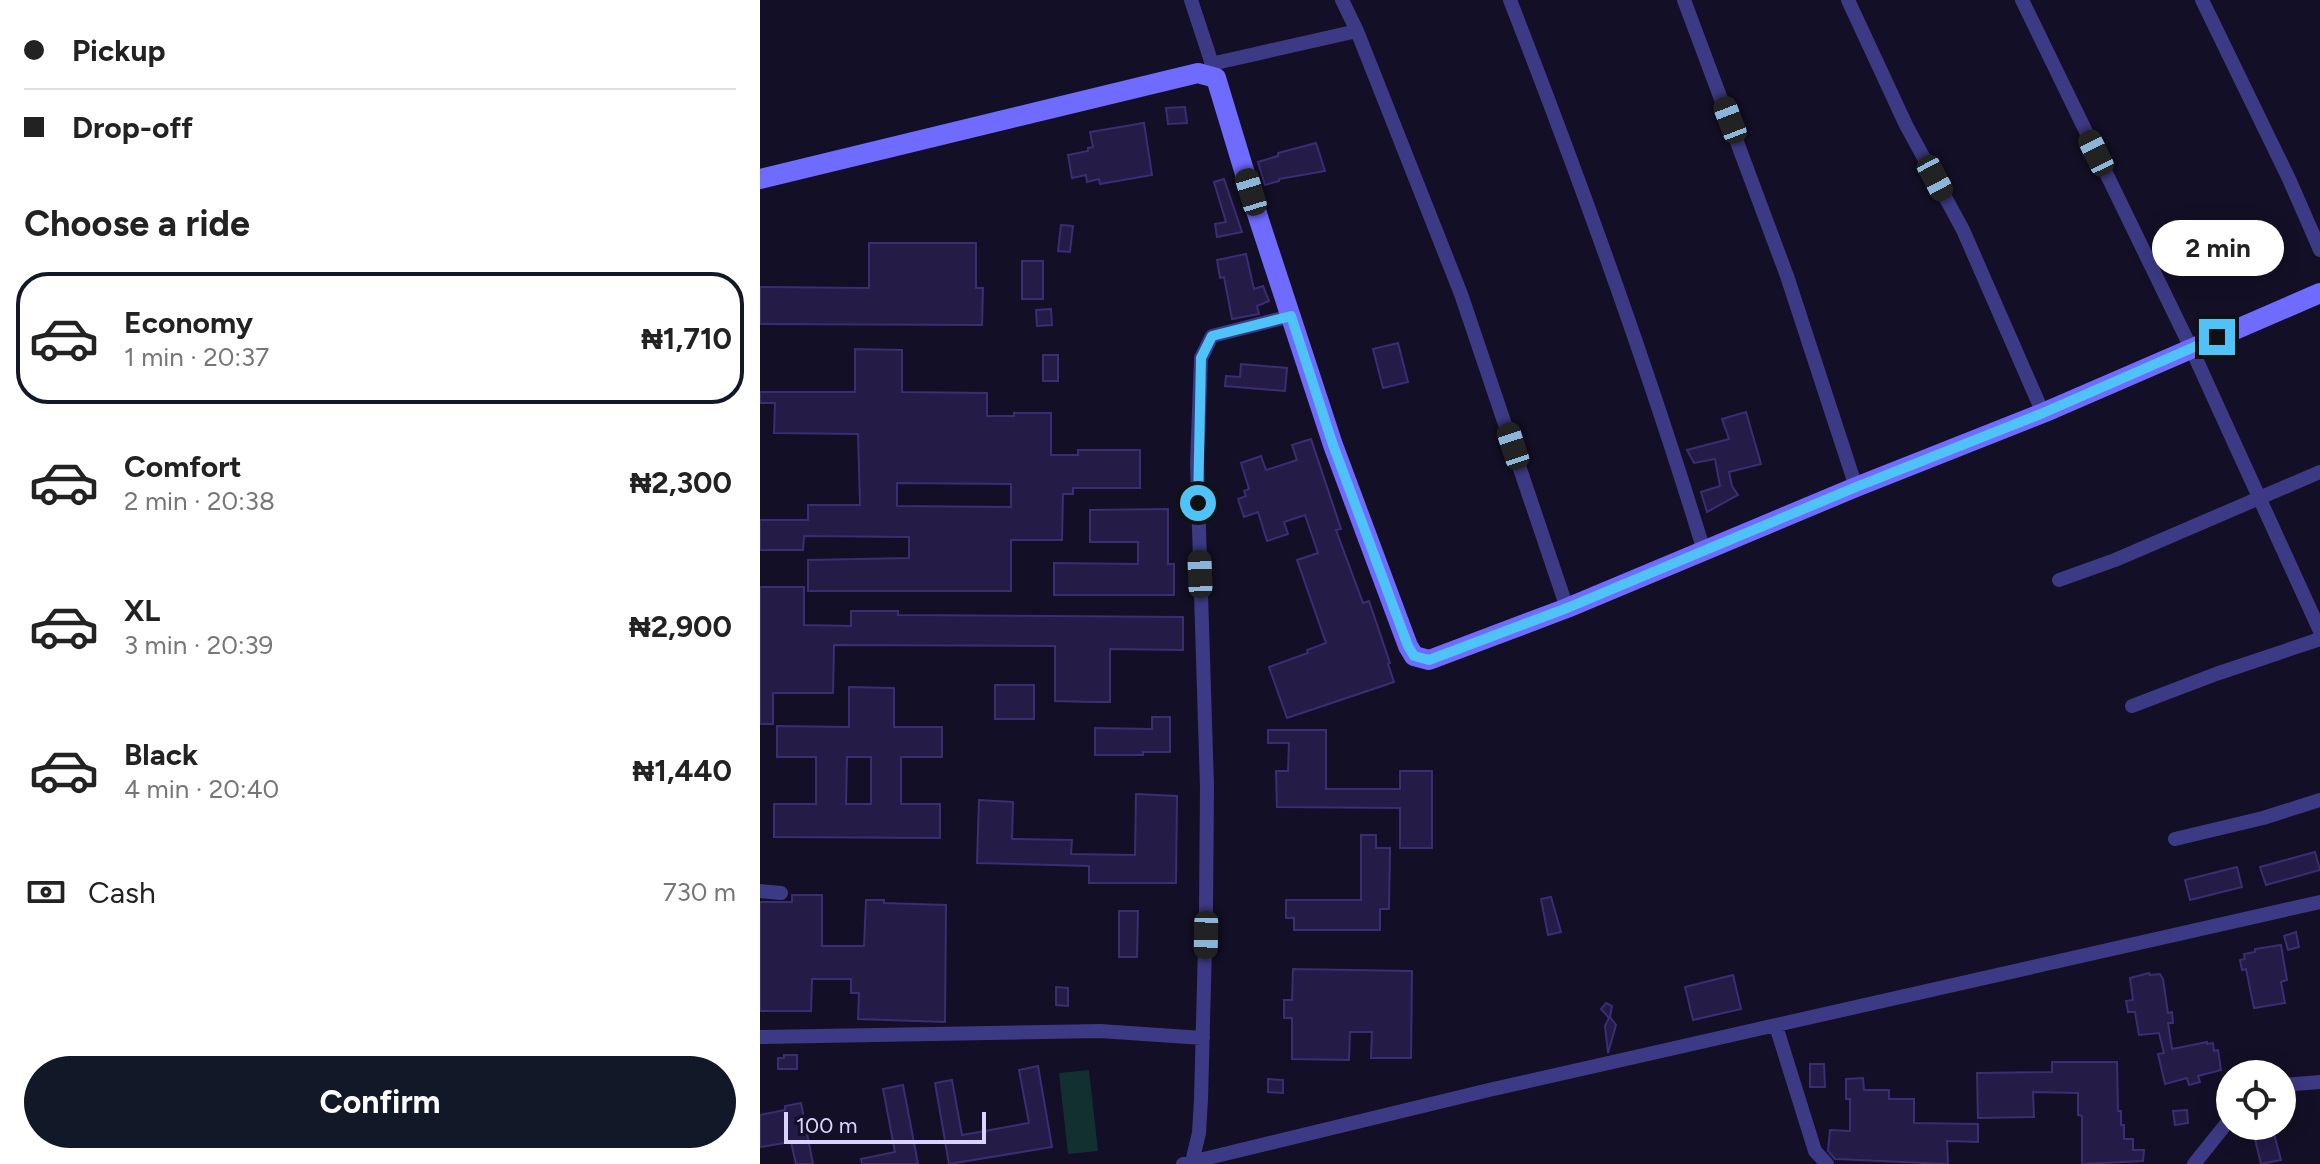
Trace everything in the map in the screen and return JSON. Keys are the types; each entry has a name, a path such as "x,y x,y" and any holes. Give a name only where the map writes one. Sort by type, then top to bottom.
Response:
{"main road":[{"path":"760,179 1214,71 1333,445 1414,656 1429,660 1567,608 1856,487 2043,413 2320,293"}],"street":[{"path":"1191,0 1214,71 1357,31"},
{"path":"1342,0 1461,294 1567,608"},
{"path":"1510,0 1571,157 1656,394 1704,551"},
{"path":"1684,0 1787,276 1856,487"},
{"path":"1848,0 1906,125 1963,230 2043,413"},
{"path":"2022,0 2191,348 2320,631"},
{"path":"2202,0 2320,250"},
{"path":"1188,1163 1199,1133 1203,1038 1207,787 1197,464 1201,358 1212,336 1291,316"},
{"path":"2059,580 2115,560 2320,472"},
{"path":"2132,706 2320,639"},
{"path":"2175,839 2263,818 2320,800"},
{"path":"760,891 781,893"},
{"path":"1188,1163 1489,1090 2320,902"},
{"path":"1776,1026 1817,1158 1827,1164"},
{"path":"760,1037 1100,1031 1203,1038"},
{"path":"2296,1084 2320,1082"},
{"path":"2194,1164 2216,1136"}],"green space":[{"path":"1089,1070 1098,1151 1068,1154 1059,1073"}],"building":[{"path":"1185,107 1187,123 1168,124 1166,108"},
{"path":"1144,123 1152,175 1100,184 1099,179 1087,182 1086,175 1072,178 1068,155 1093,147 1090,132"},
{"path":"1316,143 1325,171 1279,179 1265,185 1258,162"},
{"path":"1224,179 1242,232 1217,237 1215,224 1226,222 1214,182"},
{"path":"1061,225 1073,226 1070,252 1058,251"},
{"path":"869,243 976,243 976,288 983,288 982,325 760,324 760,287 869,288"},
{"path":"1246,254 1254,289 1263,286 1269,301 1257,306 1259,314 1232,319 1224,277 1220,278 1217,260"},
{"path":"1022,261 1043,261 1043,299 1022,299"},
{"path":"1051,309 1052,325 1037,326 1036,310"},
{"path":"1398,343 1408,382 1383,388 1373,349"},
{"path":"855,349 902,350 902,392 987,393 987,416 1051,413 1051,455 1078,455 1078,450 1140,450 1140,488 1073,488 1073,494 1063,494 1062,540 1011,540 1011,591 808,591 808,560 909,558 909,537 804,536 803,550 760,550 760,520 808,520 808,505 860,505 858,434 774,433 775,403 760,403 760,392 855,392","holes":["897,483 1011,484 1011,507 897,506"]},
{"path":"1043,355 1058,355 1058,381 1043,381"},
{"path":"1241,364 1287,368 1285,391 1225,386 1226,376 1240,377"},
{"path":"1746,412 1761,464 1729,472 1738,495 1707,512 1701,492 1720,486 1715,459 1694,463 1687,450 1729,439 1722,419"},
{"path":"1311,439 1341,529 1336,530 1363,603 1369,601 1394,682 1287,718 1269,667 1326,643 1297,560 1318,553 1305,515 1284,522 1288,534 1267,541 1258,512 1244,517 1238,499 1246,496 1244,491 1249,489 1241,463 1261,456 1266,470 1297,460 1292,445"},
{"path":"1168,509 1168,564 1174,564 1174,595 1054,595 1054,563 1138,564 1138,542 1090,542 1090,510"},
{"path":"760,587 804,587 804,625 851,626 851,611 898,611 898,615 1183,617 1183,650 1110,649 1110,702 1092,702 1055,701 1055,646 834,645 833,693 773,693 773,724 760,724"},
{"path":"995,685 1034,685 1034,719 995,719"},
{"path":"849,687 894,688 894,727 942,727 942,757 901,757 901,804 940,804 940,838 774,837 774,804 816,804 816,757 777,757 777,726 849,727","holes":["847,757 871,757 871,804 846,804"]},
{"path":"1152,717 1170,717 1170,752 1095,755 1095,728 1152,729"},
{"path":"1268,730 1326,730 1326,789 1400,789 1400,771 1432,771 1432,848 1400,848 1400,808 1277,807 1276,771 1288,771 1289,743 1268,743"},
{"path":"1136,794 1177,796 1176,883 1089,883 1089,866 977,863 979,800 1013,802 1012,839 1072,840 1071,854 1135,855"},
{"path":"1361,835 1376,835 1376,848 1390,848 1389,909 1380,909 1380,930 1294,930 1294,918 1286,918 1286,900 1361,900"},
{"path":"2315,852 2320,870 2266,885 2260,867"},
{"path":"2237,867 2242,887 2190,900 2185,880"},
{"path":"792,895 822,895 822,946 864,946 866,900 946,905 945,1022 858,1019 859,993 851,993 851,979 812,979 811,1011 760,1011 760,902 792,902"},
{"path":"1551,897 1561,932 1548,935 1541,899"},
{"path":"1119,911 1138,911 1137,957 1119,957"},
{"path":"2296,932 2299,947 2288,950 2284,936"},
{"path":"2281,945 2287,980 2281,982 2285,1003 2254,1008 2246,969 2242,970 2240,960 2245,959 2244,954 2255,952 2255,949"},
{"path":"1293,969 1412,971 1411,1058 1371,1058 1372,1032 1350,1032 1349,1060 1292,1059 1292,1018 1284,1018 1284,1000 1292,1000"},
{"path":"2149,973 2160,974 2168,1013 2172,1012 2173,1023 2168,1023 2172,1049 2213,1043 2220,1060 2216,1060 2216,1071 2198,1076 2200,1082 2189,1085 2187,1078 2165,1084 2158,1054 2164,1053 2159,1033 2139,1035 2135,1012 2128,1012 2126,1001 2133,1000 2130,978"},
{"path":"1733,975 1741,1009 1693,1020 1685,987"},
{"path":"1056,987 1068,988 1068,1006 1056,1005"},
{"path":"1606,1003 1612,1006 1610,1017 1616,1025 1608,1053 1605,1026 1609,1018 1601,1009"},
{"path":"784,1055 797,1055 797,1069 778,1069 778,1058 784,1058"},
{"path":"2052,1062 2117,1062 2118,1111 2121,1111 2121,1125 2124,1125 2124,1139 2133,1139 2133,1150 2144,1150 2143,1161 2082,1164 2082,1116 2078,1115 2078,1093 2033,1092 2034,1117 1978,1118 1977,1073 2052,1072"},
{"path":"1810,1064 1824,1064 1825,1087 1810,1087"},
{"path":"1038,1066 1052,1147 949,1164 935,1083 952,1080 962,1135 1029,1123 1019,1070"},
{"path":"1863,1078 1864,1090 1889,1090 1889,1099 1914,1099 1914,1123 1978,1124 1978,1142 1947,1141 1948,1164 1835,1159 1828,1151 1830,1130 1850,1131 1850,1099 1846,1099 1846,1079"},
{"path":"1268,1079 1283,1080 1283,1093 1268,1092"},
{"path":"903,1085 918,1164 862,1164 861,1159 895,1152 883,1089"},
{"path":"801,1103 813,1164 796,1164 791,1142 760,1147 760,1115"},
{"path":"2187,1110 2188,1123 2175,1125 2173,1111"},
{"path":"2255,1140 2276,1140 2281,1160 2261,1164"}],"route":[{"path":"1198,503 1201,358 1212,336 1291,316 1333,445 1408,646 1414,656 1429,660 1567,608 1856,487 2043,413 2217,337"}]}
